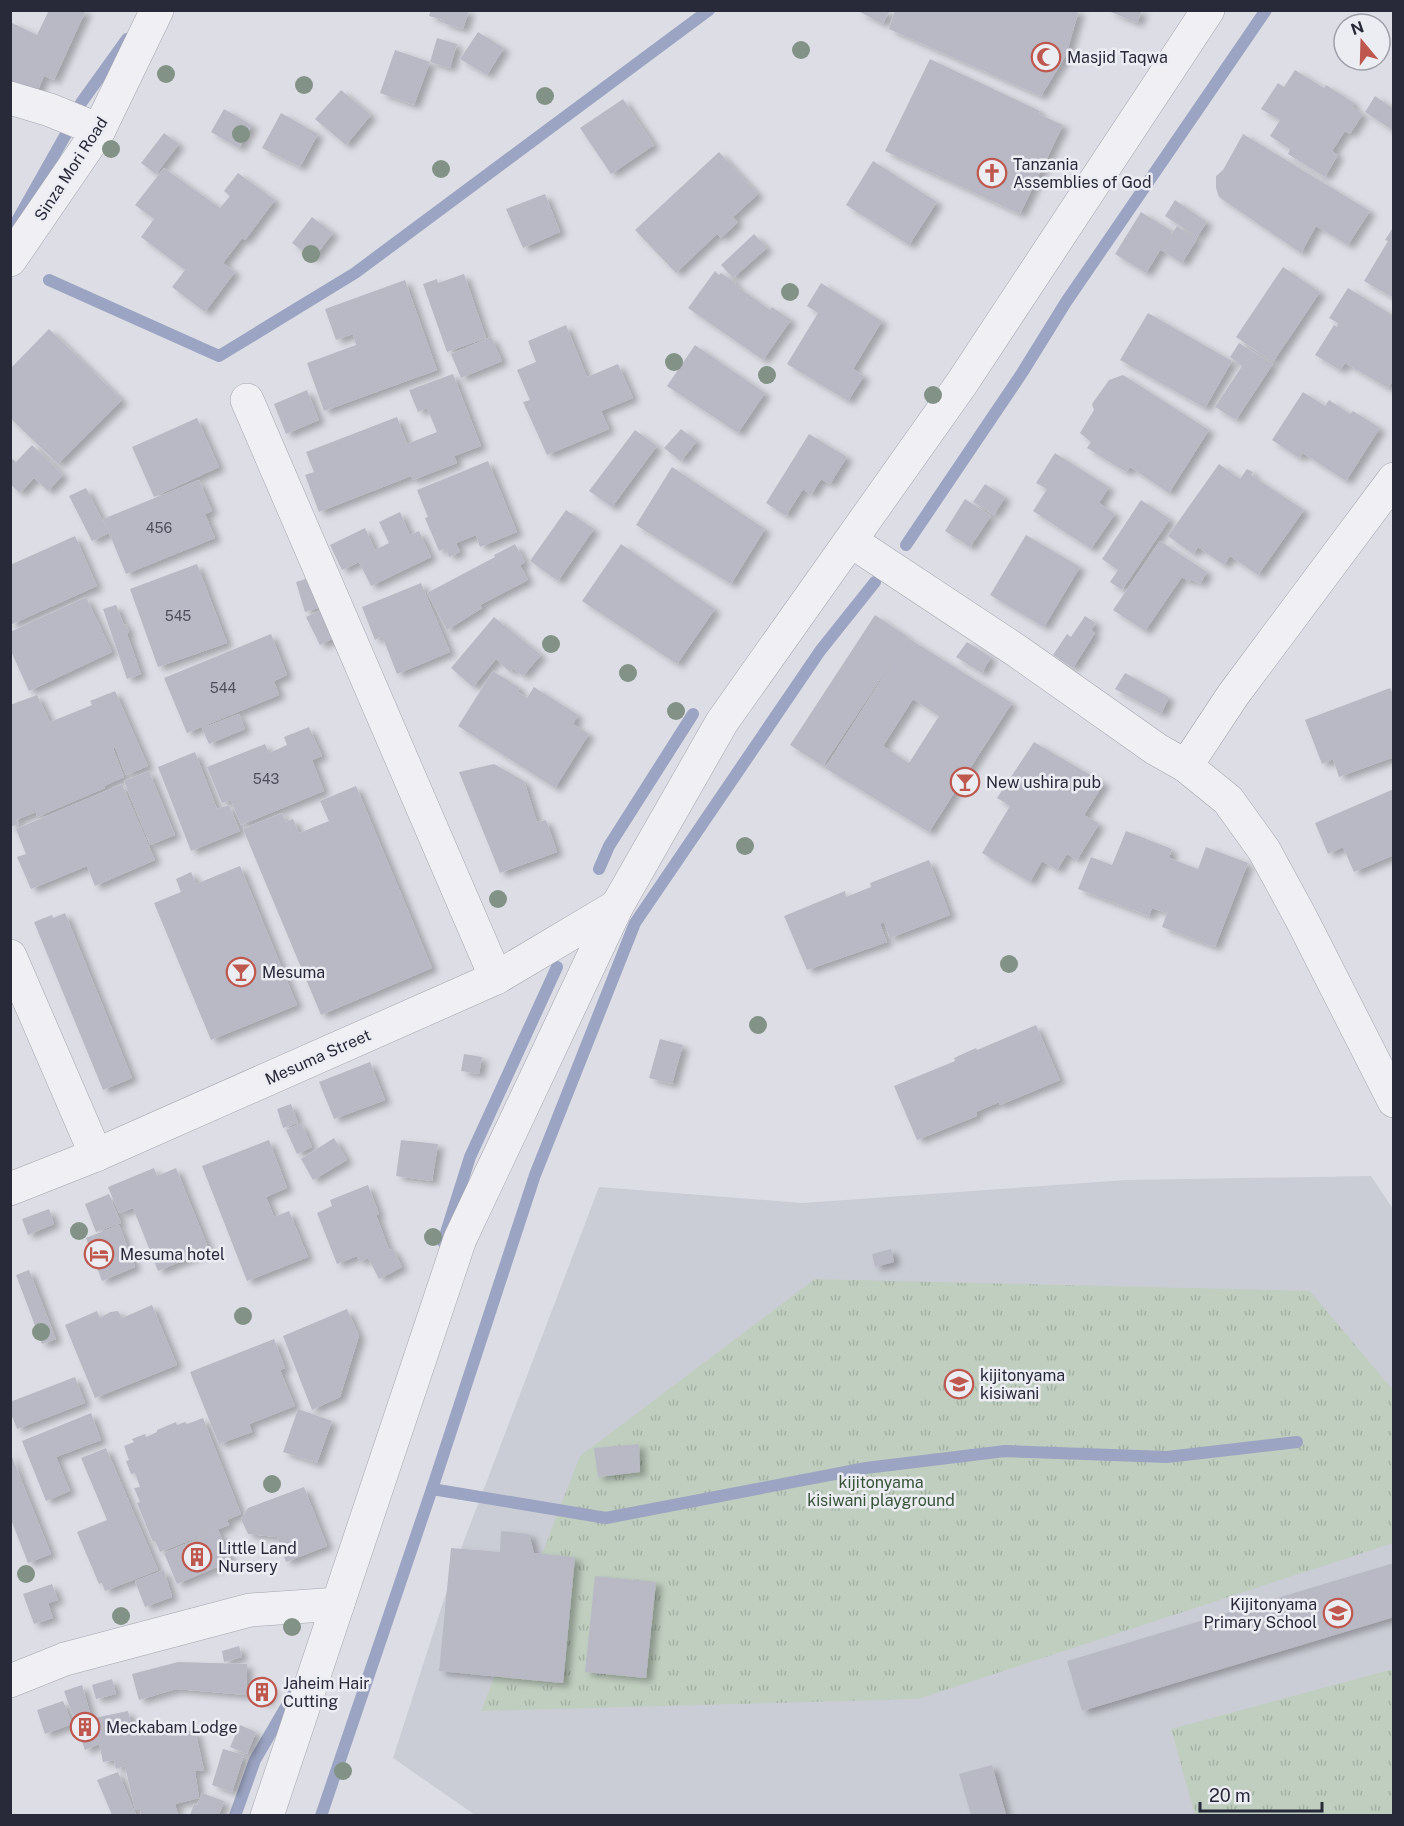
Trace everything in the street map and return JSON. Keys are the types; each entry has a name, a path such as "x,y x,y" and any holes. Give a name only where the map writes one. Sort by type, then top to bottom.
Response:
{"street":[{"name":"Sinza Mori Road","path":"10,260 99,130 157,10"},
{"path":"267,1815 460,1239 617,906 722,722 969,373 1208,10"},
{"path":"10,98 50,110 99,130"},
{"path":"247,400 496,978"},
{"path":"1186,766 1233,695 1394,479"},
{"path":"851,541 1017,651 1147,743 1186,766 1228,800 1264,850 1394,1101"},
{"name":"Mesuma Street","path":"10,1189 96,1155 496,978 617,906"},
{"path":"10,956 96,1155"},
{"path":"10,1681 66,1659 250,1610 338,1604"}],"shaded area":[{"name":"kijitonyama kisiwani","path":"1371,1176 1393,1209 1393,1815 475,1815 393,1758 457,1559 599,1187 802,1203 1126,1180"}],"green space":[{"name":"kijitonyama kisiwani playground","path":"815,1279 1310,1291 1393,1390 1393,1543 918,1699 481,1711 580,1456"},
{"path":"1393,1669 1393,1815 1195,1815 1171,1729"}],"building":[{"path":"49,10 86,10 54,80 44,76 35,97 10,86 10,22 37,35"},
{"path":"431,10 469,10 463,29 429,16"},
{"path":"856,10 890,10 883,24"},
{"path":"895,10 1079,10 1066,55 1041,96 889,29"},
{"path":"1106,10 1142,10 1137,23"},
{"path":"478,32 504,48 487,75 460,59"},
{"path":"437,38 457,44 450,68 430,62"},
{"path":"395,50 430,62 414,105 380,93"},
{"path":"930,59 1040,111 1038,114 1063,125 1020,214 885,151"},
{"path":"1295,70 1324,88 1326,85 1354,103 1352,107 1363,114 1350,134 1345,131 1332,151 1338,155 1325,177 1288,154 1290,149 1270,136 1280,120 1261,109 1278,83 1284,87"},
{"path":"341,90 371,115 346,145 315,119"},
{"path":"1375,96 1394,109 1394,131 1365,112"},
{"path":"623,99 654,145 611,174 580,128"},
{"path":"224,109 252,125 239,148 211,132"},
{"path":"281,113 318,134 300,167 262,148"},
{"path":"164,133 179,144 156,174 141,163"},
{"path":"1243,134 1370,211 1348,245 1316,226 1301,253 1219,197 1216,176 1223,170"},
{"path":"719,152 758,194 733,217 738,222 721,238 717,234 676,273 635,230"},
{"path":"873,161 937,202 909,245 846,205"},
{"path":"164,168 220,208 230,196 224,191 238,173 275,200 245,240 242,238 223,263 235,272 205,312 172,287 185,270 141,237 154,219 135,205"},
{"path":"545,194 560,232 523,248 506,209"},
{"path":"1175,200 1207,222 1197,237 1165,216"},
{"path":"1141,212 1172,231 1146,273 1115,254"},
{"path":"312,217 333,233 313,259 292,243"},
{"path":"1177,226 1197,239 1182,263 1161,250"},
{"path":"1394,226 1394,298 1364,281 1388,241 1385,240"},
{"path":"754,234 767,248 733,278 721,265"},
{"path":"1283,267 1320,292 1273,362 1236,337"},
{"path":"715,271 736,283 735,285 770,310 772,307 791,320 763,360 688,308"},
{"path":"464,274 486,338 447,352 423,284 437,279 438,283"},
{"path":"405,280 437,370 324,411 307,363 356,345 353,334 336,340 325,309"},
{"path":"821,283 882,321 853,369 864,376 848,401 787,364 818,313 807,306"},
{"path":"1348,288 1394,316 1394,379 1388,388 1345,363 1340,370 1315,355 1334,325 1337,327 1338,323 1329,318"},
{"path":"1148,313 1232,361 1205,408 1120,360"},
{"path":"566,325 587,377 618,364 633,398 601,411 609,429 547,455 523,402 530,400 517,370 536,362 528,341"},
{"path":"49,329 122,400 58,464 10,418 10,369"},
{"path":"491,337 502,361 461,378 451,354"},
{"path":"1239,343 1273,364 1236,420 1215,407 1242,366 1230,357"},
{"path":"695,345 765,393 738,433 667,386"},
{"path":"453,374 481,446 454,456 457,463 413,480 411,476 319,512 305,475 314,472 306,452 397,417 407,444 437,432 427,408 418,412 409,390"},
{"path":"1123,375 1209,430 1169,493 1130,467 1126,472 1087,448 1091,442 1080,433 1094,410 1092,404 1109,380"},
{"path":"307,390 319,420 286,434 274,404"},
{"path":"1303,392 1325,406 1329,400 1350,414 1353,411 1380,428 1346,481 1303,453 1299,458 1272,440"},
{"path":"197,418 219,467 154,497 132,447"},
{"path":"681,429 697,441 681,461 664,448"},
{"path":"635,430 657,446 612,507 589,491"},
{"path":"809,434 847,457 830,484 821,479 811,495 803,489 786,516 766,503"},
{"path":"32,445 63,475 48,491 34,478 20,493 10,484 10,457 16,462"},
{"path":"1055,453 1109,487 1099,503 1115,514 1091,549 1033,511 1047,489 1036,483"},
{"path":"488,461 517,532 480,547 476,535 456,543 460,552 449,557 446,548 439,551 425,518 428,517 417,490"},
{"path":"1219,464 1240,479 1247,469 1253,472 1251,475 1304,510 1258,575 1230,556 1224,565 1198,547 1193,554 1168,536"},
{"path":"672,467 765,529 731,584 636,525"},
{"path":"199,480 212,511 205,514 215,538 126,574 109,533 92,541 69,496 86,488 108,531 103,519"},
{"path":"985,484 1005,497 994,515 973,502"},
{"path":"965,499 991,516 970,547 945,531"},
{"path":"1141,500 1170,519 1122,590 1110,582 1118,570 1102,559"},
{"path":"566,510 594,529 558,581 530,561"},
{"path":"400,512 410,535 419,531 431,557 371,586 359,562 342,570 330,545 365,528 375,550 389,543 379,522"},
{"path":"1026,535 1080,567 1044,627 990,595"},
{"path":"75,536 97,586 10,625 10,565"},
{"path":"1160,541 1207,572 1200,584 1191,579 1189,582 1182,577 1145,631 1113,610"},
{"path":"515,544 525,562 520,565 528,580 480,605 482,608 447,630 427,593"},
{"path":"621,544 715,609 677,664 582,601"},
{"path":"197,564 227,643 158,667 130,589"},
{"path":"321,574 331,604 305,612 296,582"},
{"path":"421,583 450,652 397,674 382,636 375,640 362,607"},
{"path":"86,597 112,652 29,691 10,649 10,632"},
{"path":"116,605 129,632 127,634 141,674 127,679 103,609"},
{"path":"329,606 342,634 320,645 306,617"},
{"path":"875,615 908,637 823,766 790,745"},
{"path":"1085,616 1096,623 1091,630 1095,633 1073,668 1053,655 1067,634 1071,637"},
{"path":"494,617 541,655 523,676 513,668 510,672 496,659 473,687 451,668"},
{"path":"271,634 287,675 274,681 279,695 187,733 164,678"},
{"path":"908,638 1012,703 929,832 825,768","holes":["913,699 939,716 909,763 883,746"]},
{"path":"967,642 991,657 982,673 956,657"},
{"path":"493,671 520,688 518,692 527,698 534,687 578,715 573,724 589,734 555,788 458,726"},
{"path":"1125,673 1169,697 1161,714 1115,689"},
{"path":"1390,688 1394,696 1394,757 1339,777 1333,759 1322,764 1305,720"},
{"path":"115,691 148,766 126,775 115,747 113,748 124,777 104,786 105,788 37,817 36,812 16,820 19,824 10,827 10,705 37,695 50,722 92,705 90,701"},
{"path":"239,714 245,729 209,744 202,728"},
{"path":"309,727 322,756 312,760 324,791 241,825 231,800 222,803 207,767 265,744 269,753 287,745 284,737"},
{"path":"1034,742 1104,783 1084,815 1099,824 1077,860 1067,854 1057,870 1042,861 1030,882 982,853 1010,806 997,798"},
{"path":"195,752 217,809 229,805 240,831 191,851 158,767"},
{"path":"494,764 524,781 537,822 546,820 557,852 500,873 459,772"},
{"path":"149,771 175,835 150,845 124,781"},
{"path":"122,784 155,860 95,886 87,866 31,889 17,857 26,854 16,829"},
{"path":"356,786 432,968 321,1015 243,829 282,813 286,822 293,819 299,833 329,821 320,801"},
{"path":"1394,789 1394,855 1354,872 1343,847 1328,854 1315,823"},
{"path":"1126,831 1172,849 1169,858 1198,869 1206,847 1248,863 1215,947 1162,927 1167,913 1152,908 1149,916 1078,889 1091,857 1112,865"},
{"path":"929,860 950,915 890,938 884,922 880,924 887,942 807,970 784,916 845,891 846,897 871,887 870,883"},
{"path":"240,866 297,1005 211,1040 154,903 181,892 176,879 191,872 196,884"},
{"path":"65,913 132,1078 103,1090 34,922"},
{"path":"1036,1025 1060,1080 1000,1105 999,1102 976,1112 977,1116 917,1140 894,1086 955,1061 954,1058 976,1048 977,1050"},
{"path":"660,1039 683,1045 672,1084 649,1078"},
{"path":"464,1054 482,1057 479,1074 461,1071"},
{"path":"370,1062 385,1100 334,1119 319,1082"},
{"path":"291,1104 298,1123 283,1128 277,1109"},
{"path":"301,1123 312,1147 297,1154 286,1130"},
{"path":"334,1138 347,1160 313,1180 301,1159"},
{"path":"269,1140 287,1188 266,1197 274,1217 289,1211 308,1257 247,1281 202,1166"},
{"path":"401,1140 438,1144 432,1181 396,1176"},
{"path":"154,1168 157,1176 176,1168 209,1250 158,1271 133,1208 119,1213 108,1187"},
{"path":"368,1185 388,1247 390,1250 393,1249 402,1267 379,1279 368,1258 359,1262 357,1256 337,1264 317,1213 332,1206 330,1200"},
{"path":"109,1194 121,1223 96,1232 85,1204"},
{"path":"49,1209 54,1224 28,1235 22,1219"},
{"path":"119,1225 135,1267 102,1281 86,1238"},
{"path":"891,1249 894,1262 875,1267 872,1254"},
{"path":"29,1270 56,1339 42,1344 16,1275"},
{"path":"152,1305 177,1365 95,1398 65,1325 97,1311 100,1318 110,1312 118,1311 122,1318"},
{"path":"347,1309 359,1336 340,1397 312,1410 283,1336"},
{"path":"274,1339 285,1368 280,1370 295,1406 249,1424 252,1432 219,1444 190,1372"},
{"path":"75,1377 85,1403 17,1429 10,1411 10,1402"},
{"path":"298,1409 332,1421 317,1463 283,1452"},
{"path":"91,1413 101,1440 56,1457 70,1491 46,1501 22,1441"},
{"path":"203,1418 241,1514 227,1520 229,1525 160,1552 155,1541 153,1542 137,1503 140,1502 134,1488 140,1487 135,1473 131,1474 124,1446 134,1442 132,1439 145,1434 146,1437 176,1422 177,1425 185,1422 187,1424"},
{"path":"639,1444 640,1472 598,1477 594,1448"},
{"path":"106,1448 158,1570 105,1591 102,1583 99,1584 77,1532 107,1520 81,1458"},
{"path":"10,1452 51,1554 28,1563 10,1517"},
{"path":"304,1487 327,1546 286,1562 277,1537 248,1534 241,1519 248,1508"},
{"name":"Little Land Nursery","path":"218,1530 231,1561 177,1584 164,1553"},
{"path":"501,1531 529,1534 534,1553 575,1557 563,1683 439,1671 451,1548 500,1552"},
{"path":"1394,1563 1394,1617 1082,1711 1067,1661"},
{"path":"164,1570 172,1597 145,1607 135,1581"},
{"path":"595,1576 656,1582 646,1678 585,1672"},
{"path":"52,1584 58,1600 48,1603 53,1618 34,1624 23,1594"},
{"path":"239,1646 242,1657 224,1662 222,1651"},
{"path":"178,1662 247,1664 246,1695 176,1689 139,1700 132,1674"},
{"path":"112,1679 116,1694 96,1699 92,1685"},
{"name":"Jaheim Hair Cutting","path":"259,1681 273,1689 266,1703 251,1695"},
{"name":"Meckabam Lodge","path":"82,1685 99,1744 85,1750 64,1691"},
{"path":"63,1701 72,1724 45,1734 37,1710"},
{"path":"128,1711 132,1727 152,1722 155,1733 184,1727 186,1732 195,1730 204,1770 195,1771 199,1798 175,1804 178,1815 141,1815 140,1808 135,1810 125,1766 116,1769 114,1760 103,1762 94,1718"},
{"path":"240,1725 256,1732 247,1754 230,1747"},
{"path":"223,1749 244,1755 232,1792 212,1785"},
{"path":"992,1765 1006,1815 971,1815 959,1774"},
{"path":"118,1772 136,1815 112,1815 97,1780"},
{"path":"202,1793 224,1801 219,1815 190,1815"}],"waterway":[{"path":"49,280 219,356 355,273 709,10"},
{"path":"906,545 1022,373 1066,302 1266,10"},
{"path":"81,103 127,39"},
{"path":"13,228 70,127"},
{"path":"321,1816 535,1175 635,923 820,651 875,582"},
{"path":"599,869 609,846 693,714"},
{"path":"443,1242 470,1157 557,967"},
{"path":"432,1489 606,1518 866,1468 1005,1451 1167,1457 1297,1442"},
{"path":"235,1816 255,1760 294,1693"}],"place":[{"name":"Masjid Taqwa","path":"1046,57"},
{"name":"Tanzania Assemblies of God","path":"992,173"},
{"name":"New ushira pub","path":"965,782"},
{"name":"Mesuma","path":"241,972"},
{"name":"Mesuma hotel","path":"99,1254"},
{"name":"kijitonyama kisiwani","path":"959,1384"},
{"name":"Little Land Nursery","path":"197,1557"},
{"name":"Kijitonyama Primary School","path":"1338,1613"},
{"name":"Jaheim Hair Cutting","path":"262,1692"},
{"name":"Meckabam Lodge","path":"85,1727"}]}
